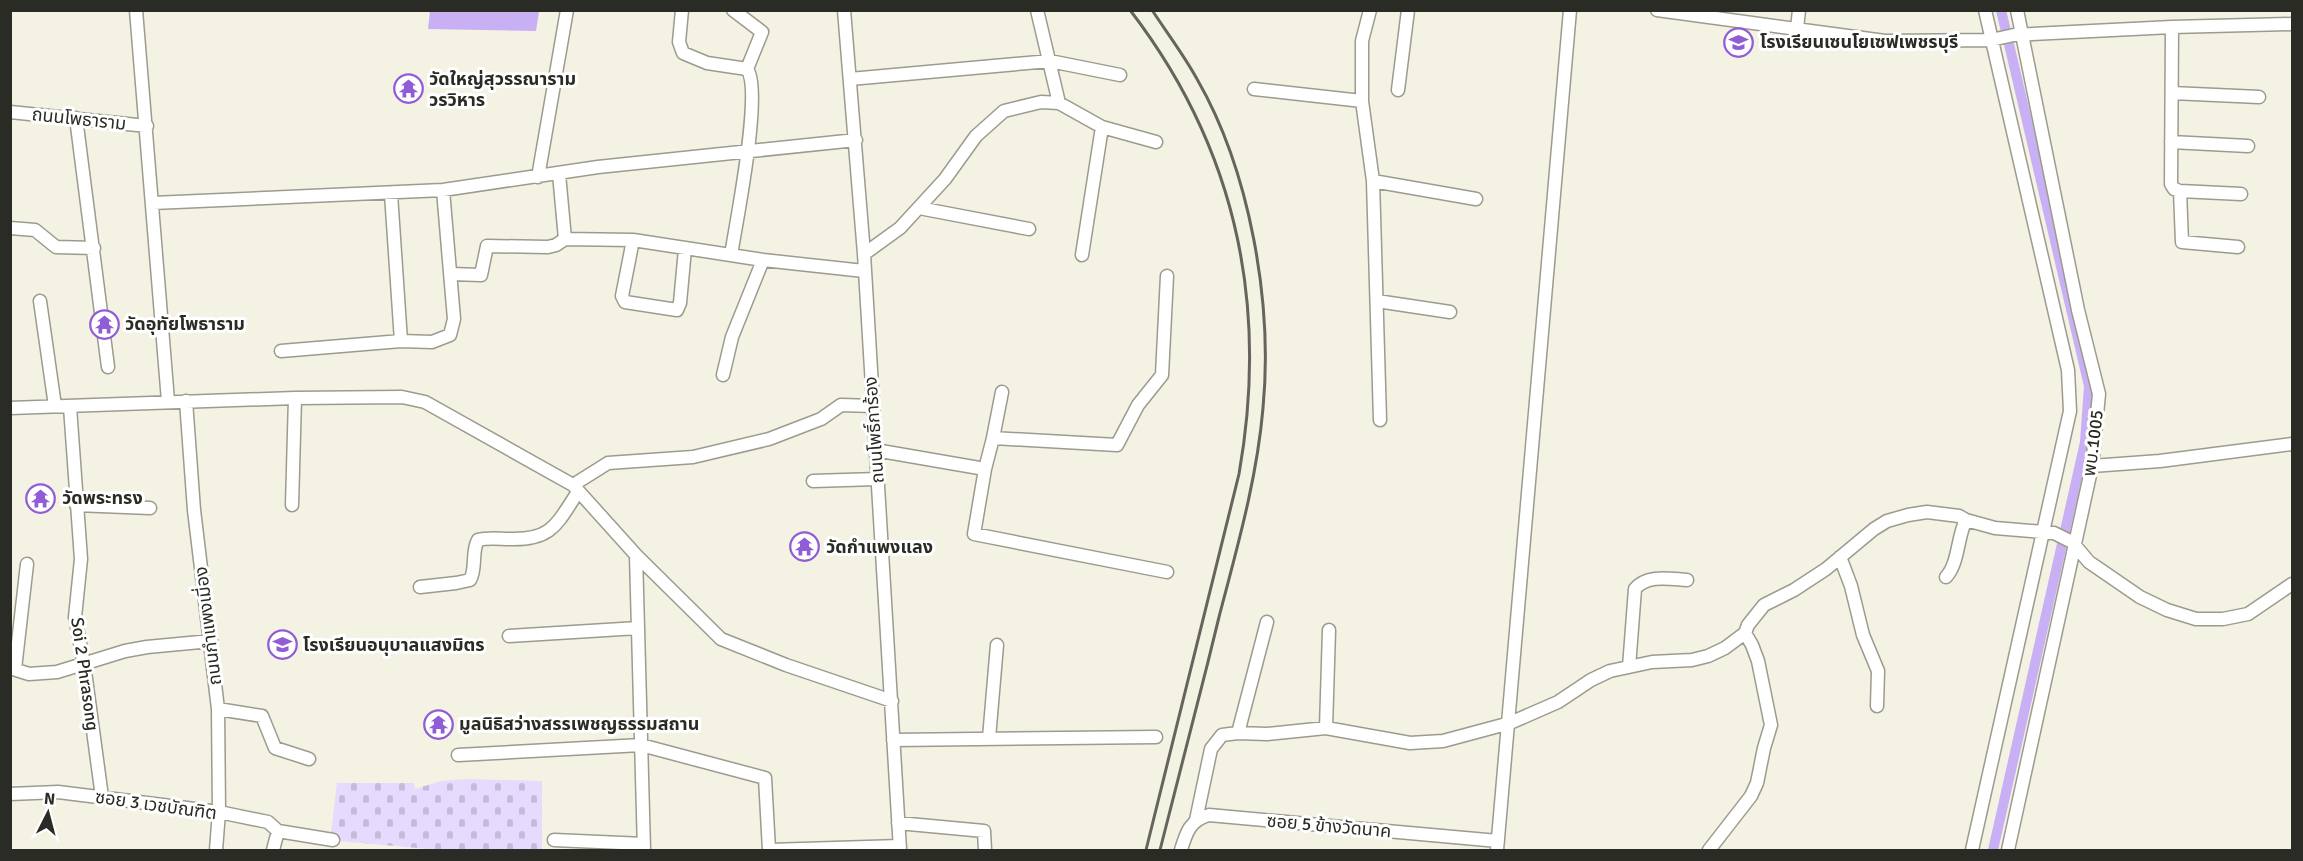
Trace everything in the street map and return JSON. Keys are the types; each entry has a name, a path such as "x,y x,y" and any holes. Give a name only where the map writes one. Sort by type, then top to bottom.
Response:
{"street":[{"path":"136,10 168,401"},
{"path":"538,177 567,10"},
{"path":"682,10 679,42 683,53 707,63 747,69 752,76 753,91 747,151 731,255"},
{"path":"733,10 762,32 747,69"},
{"name":"ถนนโพธิ์การ้อง","path":"844,10 864,254 900,848"},
{"path":"1037,10 1059,103"},
{"path":"1370,10 1362,41 1362,101 1373,181 1380,420"},
{"path":"1398,90 1408,10"},
{"path":"1498,846 1570,10"},
{"path":"1657,10 1885,41 1991,40 2018,35 2172,27 2292,24"},
{"path":"1797,29 1799,10"},
{"path":"1972,850 2048,533 2070,411 2070,386 2065,358 1984,10"},
{"name":"พบ.1005","path":"2008,850 2073,543 2092,466 2099,394 2078,310 2018,35 2017,10"},
{"path":"2172,27 2171,184 2174,189 2180,191 2241,194"},
{"path":"850,78 1050,61 1120,75"},
{"path":"1254,89 1362,101"},
{"path":"2172,93 2259,97"},
{"path":"864,254 900,228 945,179 976,136 1004,111 1041,102 1059,103 1102,128 1156,142"},
{"name":"ถนนโพธาราม","path":"10,112 147,126"},
{"path":"76,118 108,367"},
{"path":"1082,255 1102,128"},
{"path":"153,203 443,190 598,167 856,140"},
{"path":"2171,142 2248,146"},
{"path":"559,174 564,239"},
{"path":"1373,181 1476,199"},
{"path":"281,351 401,341 432,342 450,335 454,319 443,190"},
{"path":"2180,191 2182,242 2238,247"},
{"path":"391,194 401,341"},
{"path":"919,208 1029,229"},
{"path":"10,228 35,230 56,247 94,248"},
{"path":"451,274 482,275 487,246 548,247 564,239 633,240 763,260 864,271"},
{"path":"633,240 622,296 624,302 677,310 680,303 685,249"},
{"path":"723,375 732,337 763,260"},
{"path":"993,438 1117,445 1138,405 1162,375 1167,276"},
{"path":"40,301 55,406"},
{"path":"1377,301 1450,312"},
{"path":"1002,392 974,534 1167,572"},
{"path":"10,408 295,398 402,397 425,402 575,488 636,555 721,639 892,700"},
{"path":"292,505 295,398"},
{"name":"ถนนกำแพงเมี่อง","path":"186,401 194,510 218,709 219,813 216,850"},
{"path":"420,587 470,580 474,572 475,546 478,540 521,539 544,535 561,516 575,488 608,463 693,457 770,439 821,419 841,405 873,406"},
{"name":"Soi 2 Phrasong","path":"70,407 81,559 75,617 84,664 102,797"},
{"path":"2092,466 2160,461 2292,444"},
{"path":"875,450 985,469"},
{"path":"813,481 877,479"},
{"path":"76,505 150,508"},
{"path":"1181,850 1187,831 1196,820 1211,749 1222,735 1267,734 1326,728 1410,743 1443,741 1508,723 1558,702 1591,680 1610,671 1652,663 1708,657 1745,633 1748,625 1764,605 1794,590 1826,569 1874,529 1908,514 1927,512 1959,516 1995,528 2048,533 2073,543 2090,562 2140,597 2196,619 2223,619 2248,614 2292,584"},
{"path":"1946,577 1952,571 1966,519"},
{"path":"554,840 644,847 636,555"},
{"path":"1840,557 1851,586 1863,635 1878,671 1877,706"},
{"path":"27,564 13,669 28,674 57,672 125,651 211,641"},
{"path":"1629,667 1635,589 1640,583 1648,580 1687,580"},
{"path":"1238,733 1267,622"},
{"path":"509,636 638,628"},
{"path":"1326,728 1329,630"},
{"path":"1709,850 1751,796 1757,783 1771,724 1758,661 1745,633"},
{"path":"989,738 997,645"},
{"path":"218,709 262,716 275,748 309,759"},
{"path":"893,740 1156,737"},
{"path":"458,755 641,745 765,778 769,850 900,848"},
{"name":"ซอย 3 เวชบัณฑิต","path":"10,794 58,792 219,813 268,822 278,831 333,840"},
{"name":"ซอย 5 ข้างวัดนาค","path":"1196,820 1209,814 1498,846"},
{"path":"898,823 984,831 985,850"},
{"path":"273,850 278,831"}],"green space":[{"path":"467,779 542,781 542,850 439,850 339,841 331,833 337,783 414,783 415,789 441,781"}],"shaded area":[{"path":"430,10 539,11 536,31 428,29"}],"waterway":[{"path":"1993,850 2085,442 2089,386 2001,10"}],"railway":[{"path":"1130,10 1166,63 1196,117 1219,173 1236,230 1246,289 1250,349 1247,411 1239,474 1146,850"},
{"path":"1152,10 1197,79 1231,154 1254,239 1264,325 1265,367 1260,435 1246,513 1160,850"}],"place":[{"name":"โรงเรียนเซนโยเซฟเพชรบุรี","path":"1739,42"},
{"name":"วัดใหญ่สุวรรณาราม วรวิหาร","path":"408,89"},
{"name":"วัดอุทัยโพธาราม","path":"104,324"},
{"name":"วัดพระทรง","path":"41,498"},
{"name":"วัดกำแพงแลง","path":"805,547"},
{"name":"โรงเรียนอนุบาลแสงมิตร","path":"282,645"},
{"name":"มูลนิธิสว่างสรรเพชญธรรมสถาน","path":"438,724"}]}
